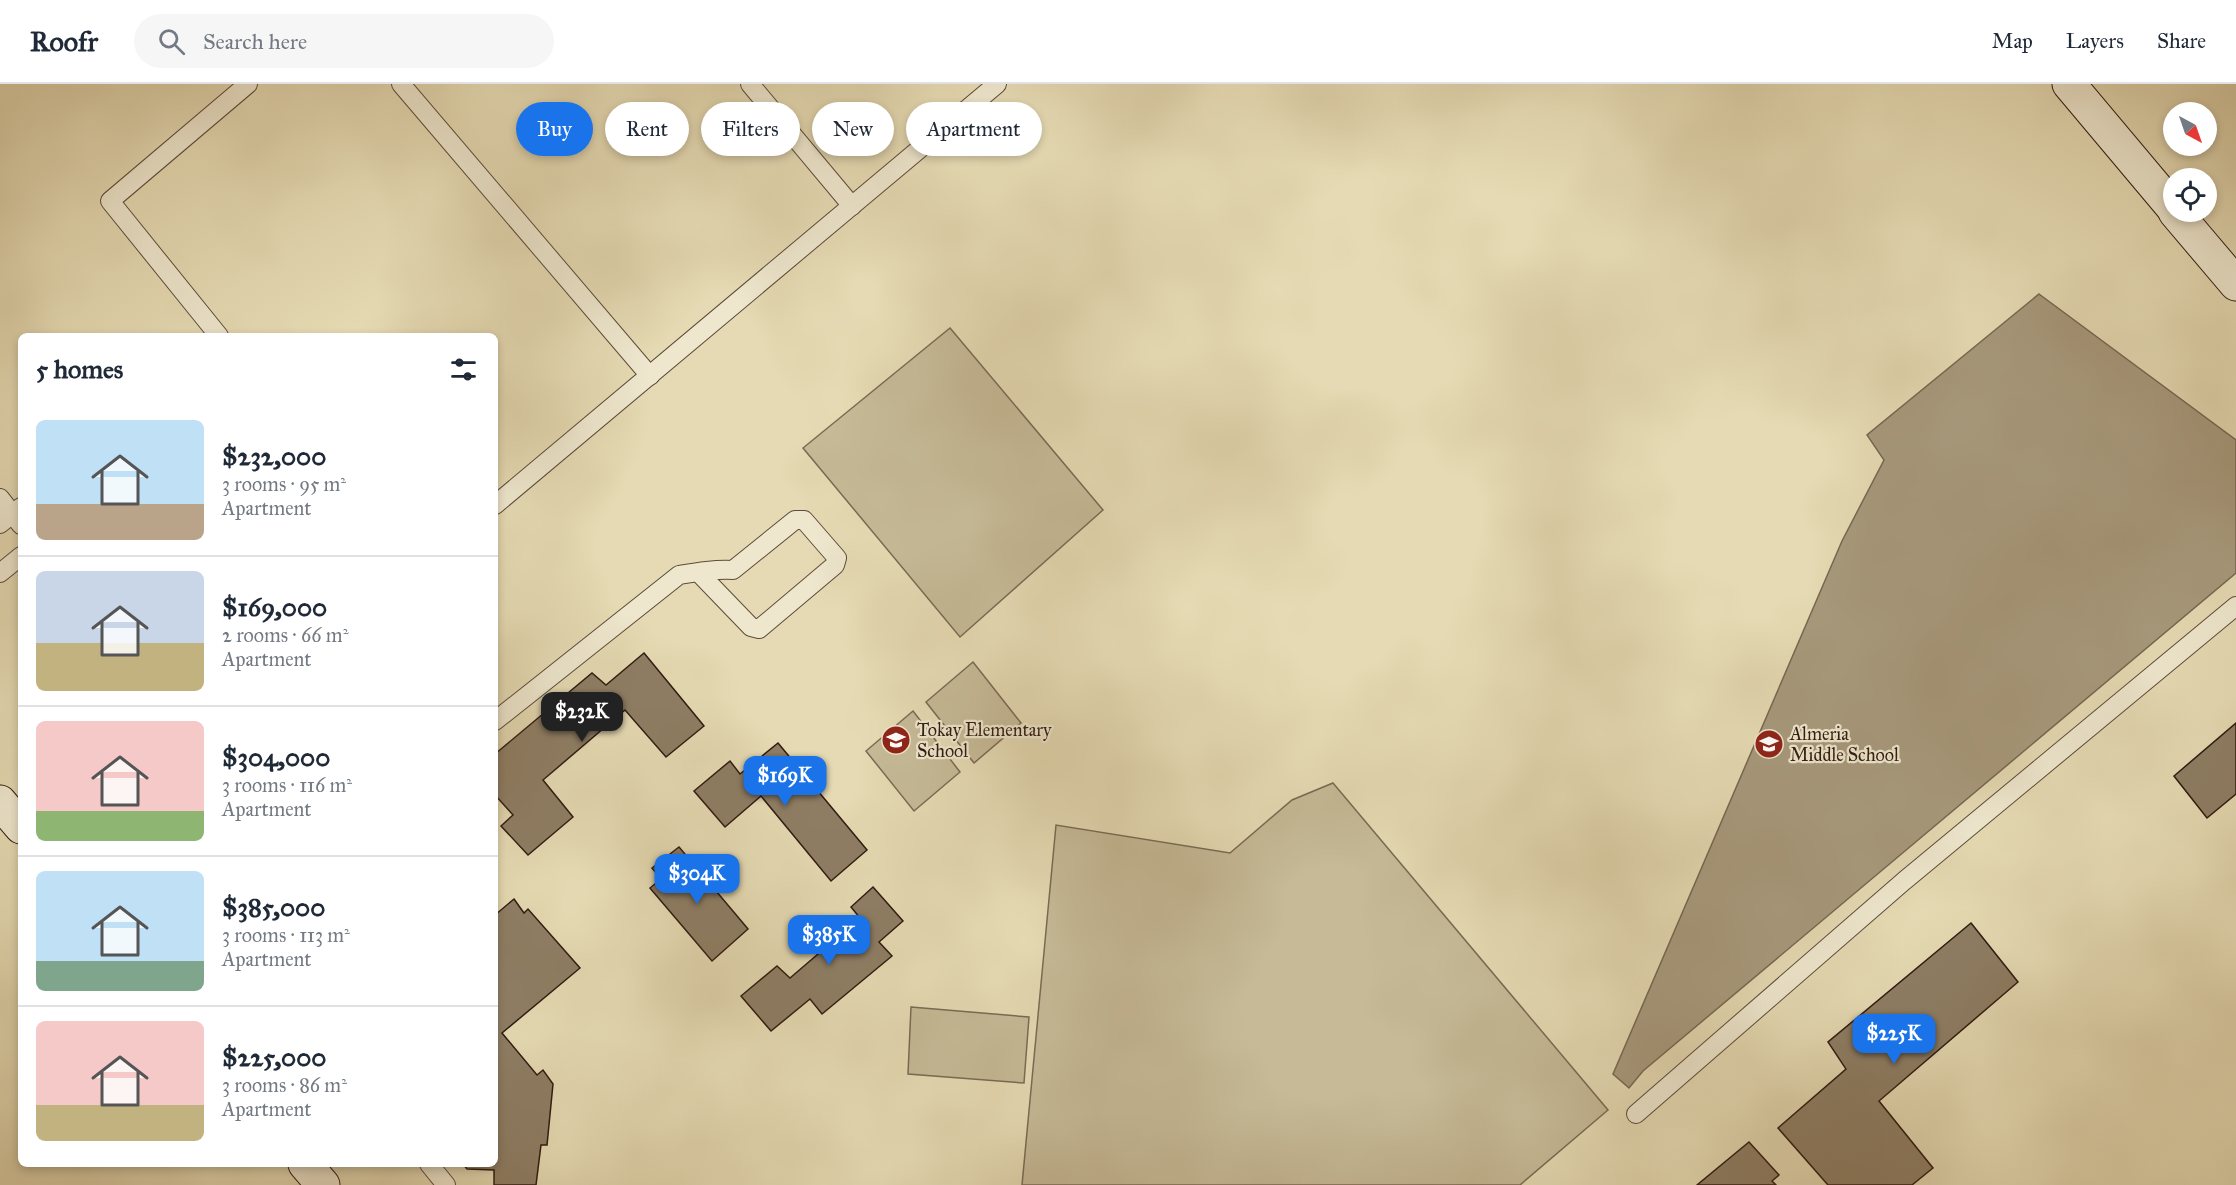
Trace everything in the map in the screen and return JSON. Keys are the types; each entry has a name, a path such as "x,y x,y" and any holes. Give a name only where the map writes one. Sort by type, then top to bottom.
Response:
{"street":[{"path":"2068,84 2163,197"},
{"path":"2184,222 2236,284"},
{"path":"0,802 18,823"},
{"path":"308,1167 323,1185"}],"lane":[{"path":"217,333 110,201 248,84"},
{"path":"401,84 650,376"},
{"path":"750,84 852,206"},
{"path":"498,503 997,84"},
{"path":"0,498 14,518"},
{"path":"498,719 679,575 698,572 733,570 795,520 804,520 837,558 836,565 759,629 751,627 698,572"},
{"path":"0,573 18,558"},
{"path":"1636,1114 1904,881 2236,606"},
{"path":"431,1167 446,1185"}],"shaded area":[{"path":"2039,294 2236,440 2236,573 1643,1071 1629,1088 1613,1074 1842,541 1884,460 1867,435"},
{"path":"950,328 1103,510 960,637 803,448"},
{"path":"973,662 1021,723 974,763 926,702"},
{"path":"913,711 960,772 914,811 866,751"},
{"path":"1333,783 1608,1110 1520,1185 1022,1185 1056,825 1230,853 1292,800"},
{"path":"911,1007 1029,1017 1024,1083 908,1074"}],"building":[{"path":"644,653 704,726 666,757 625,710 543,780 573,817 528,855 501,826 513,815 498,798 498,751 592,673 606,685"},
{"path":"2236,723 2236,794 2207,818 2174,776"},
{"path":"778,743 867,850 831,881 761,796 725,827 694,791 730,761 740,774"},
{"path":"679,847 748,929 712,961 650,888 661,879 652,868"},
{"path":"873,887 903,921 879,942 892,956 822,1014 810,999 771,1031 741,996 777,966 790,978 860,918 851,907"},
{"path":"514,899 524,913 528,909 580,968 502,1033 537,1075 543,1070 553,1084 547,1145 541,1145 536,1185 494,1185 494,1170 467,1169 465,1167 498,1167 498,912"},
{"path":"1971,923 2018,982 1879,1101 1933,1168 1912,1185 1828,1185 1778,1128 1846,1069 1828,1042"},
{"path":"1749,1142 1779,1175 1772,1181 1776,1185 1697,1185"}],"place":[{"name":"Tokay Elementary School","path":"896,740"},
{"name":"Almeria Middle School","path":"1769,744"}]}
